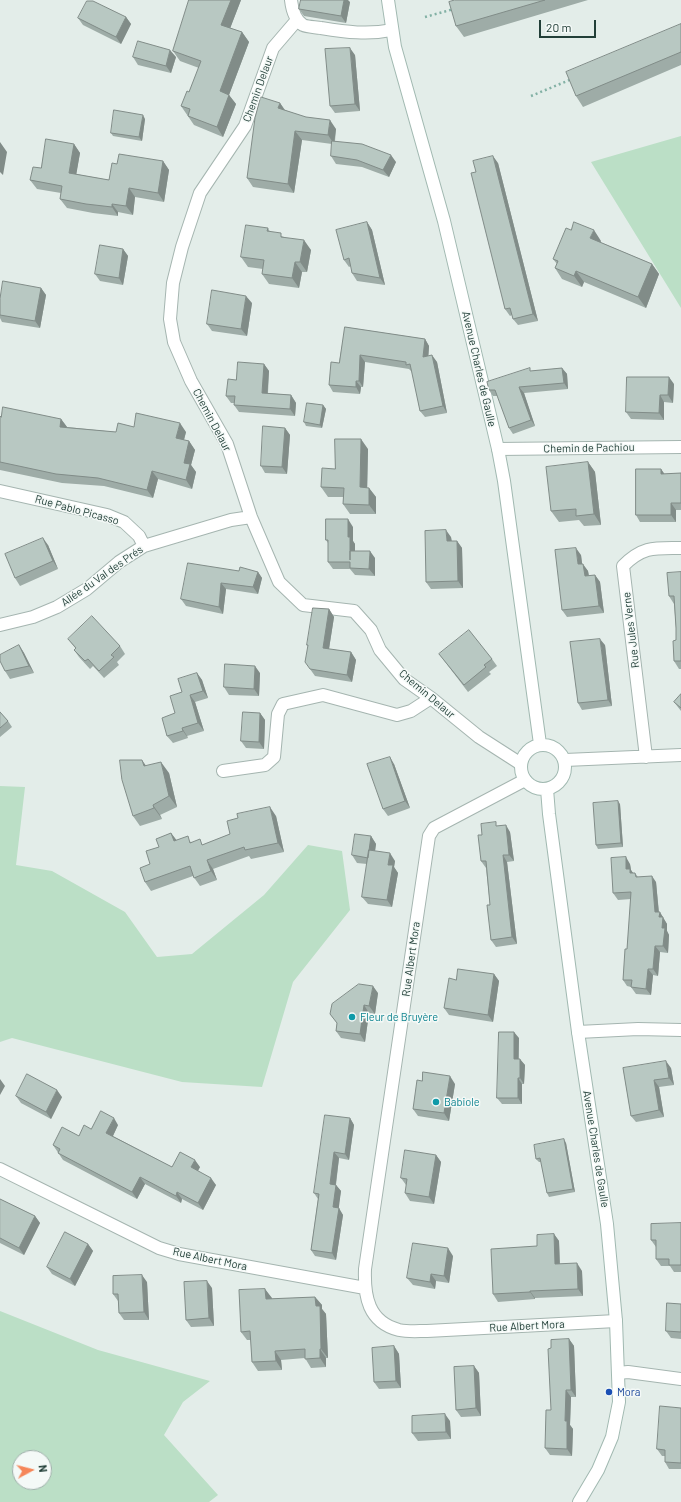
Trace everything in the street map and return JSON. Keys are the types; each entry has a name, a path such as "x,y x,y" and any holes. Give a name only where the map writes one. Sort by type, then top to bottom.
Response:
{"street":[{"path":"291,0 297,20 304,25 351,33 371,34 392,30"},
{"name":"Avenue Charles de Gaulle","path":"388,0 392,30 400,65 444,221 498,449 504,481 540,744"},
{"name":"Chemin Delaur","path":"297,20 273,48 245,126 200,194 182,247 173,283 170,319 174,342 191,381 227,444 251,517 279,582 304,605 354,612 371,630 380,650 404,679 431,698 479,738 521,764"},
{"name":"Chemin de Pachiou","path":"498,449 681,447"},
{"name":"Rue Pablo Picasso","path":"0,491 107,515 124,522 139,536 144,546"},
{"name":"Allée du Val des Prés","path":"0,625 33,617 56,607 87,589 119,562 144,546 231,520 251,517"},
{"name":"Rue Jules Verne","path":"646,757 624,566 634,556 651,548 681,548"},
{"path":"223,771 265,765 274,757 278,714 283,704 323,694 397,715 411,711 431,698"},
{"path":"540,744 551,746 559,751 565,760 565,773 558,784 547,789 539,789 531,786 524,780 521,772 521,764 527,751 533,747 540,744"},
{"path":"565,760 681,755"},
{"name":"Rue Albert Mora","path":"524,780 434,828 429,836 365,1269 365,1288 370,1306 382,1323 400,1330 427,1331 616,1321"},
{"name":"Avenue Charles de Gaulle","path":"547,789 578,1032 607,1224 616,1321 619,1402 612,1437 598,1470 578,1502"},
{"path":"578,1032 638,1029 681,1030"},
{"name":"Rue Albert Mora","path":"0,1169 159,1248 179,1254 365,1288"},
{"path":"618,1372 681,1379"}],"path":[{"path":"425,17 460,6"},
{"path":"531,96 574,78"}],"green space":[{"path":"681,136 681,308 591,162"},
{"path":"0,786 25,787 16,865 52,871 125,912 157,957 192,954 264,895 308,845 342,851 350,910 293,982 262,1087 182,1082 12,1038 0,1042"},
{"path":"0,1311 98,1350 210,1381 183,1402 164,1435 218,1495 209,1502 0,1502"}],"building":[{"path":"189,0 231,0 221,25 242,32 220,91 229,95 217,127 188,116 190,109 181,106 187,91 189,92 201,61 173,51"},
{"path":"301,0 344,0 341,16 299,9"},
{"path":"455,0 545,0 456,26 449,2"},
{"path":"87,1 93,1 126,17 116,37 78,18"},
{"path":"681,24 681,52 576,96 566,72"},
{"path":"138,41 170,50 166,66 133,57"},
{"path":"350,48 355,104 330,106 325,49"},
{"path":"261,97 280,103 278,108 306,117 330,120 328,135 295,131 288,184 247,178 255,118"},
{"path":"114,110 143,115 139,137 111,133"},
{"path":"46,139 74,144 69,173 109,180 112,163 117,164 119,154 163,161 158,193 129,188 126,206 112,204 112,207 60,199 62,186 30,180 33,167 41,168"},
{"path":"332,141 362,144 391,155 383,170 357,160 331,156"},
{"path":"493,156 533,314 513,319 510,308 505,309 471,173 476,172 473,161"},
{"path":"367,222 380,278 352,273 349,258 344,260 336,230"},
{"path":"574,222 594,230 590,238 652,264 638,297 576,271 574,276 555,268 558,261 553,259 566,228 571,230"},
{"path":"246,225 268,228 267,231 281,233 281,237 304,240 300,262 295,262 292,278 262,274 264,260 241,257"},
{"path":"100,245 123,249 119,278 95,274"},
{"path":"3,281 41,288 35,321 0,315 0,299"},
{"path":"212,290 246,296 241,329 207,324"},
{"path":"345,327 425,339 423,357 432,355 443,406 420,411 410,364 406,365 406,362 360,355 359,381 356,381 356,387 329,385 331,362 339,363"},
{"path":"238,362 264,364 262,393 291,395 290,409 234,405 235,396 226,396 228,379 236,380"},
{"path":"530,368 530,371 562,368 564,383 519,387 531,420 509,428 495,390 489,390 487,382"},
{"path":"627,377 669,377 668,395 660,395 659,413 626,412"},
{"path":"307,403 323,405 320,425 304,422"},
{"path":"3,407 61,419 60,427 116,432 118,423 134,427 136,413 180,423 176,438 189,441 184,463 190,464 186,480 152,471 147,490 98,478 56,474 0,462 0,416 1,417"},
{"path":"263,426 285,428 282,467 261,466"},
{"path":"335,439 361,439 360,487 369,488 369,505 343,504 344,488 321,487 322,468 335,469"},
{"path":"588,462 594,514 576,516 576,509 551,511 546,467"},
{"path":"636,469 661,469 661,474 681,473 681,503 671,503 671,515 636,515"},
{"path":"326,519 348,519 350,551 370,551 369,569 350,568 350,562 328,562"},
{"path":"446,530 447,541 457,541 458,581 426,582 425,531"},
{"path":"43,538 53,561 15,578 5,554"},
{"path":"576,548 578,564 583,564 585,576 595,575 599,606 562,610 555,550"},
{"path":"188,563 239,571 240,567 258,572 253,587 221,583 219,607 181,599"},
{"path":"681,572 681,661 674,661 673,641 676,640 676,628 674,596 669,596 667,573"},
{"path":"313,608 329,609 323,648 351,652 347,675 310,669 305,662"},
{"path":"92,616 120,646 111,655 114,657 99,671 88,659 85,661 74,650 76,648 68,639"},
{"path":"469,630 492,659 484,665 486,667 464,685 439,654"},
{"path":"600,639 608,700 578,703 570,642"},
{"path":"19,645 29,666 5,671 0,661 0,655"},
{"path":"225,664 255,666 254,689 224,687"},
{"path":"197,673 203,691 190,695 198,723 182,728 183,731 167,736 162,718 175,713 170,696 182,692 178,679"},
{"path":"681,694 681,708 674,702"},
{"path":"0,712 8,721 0,728"},
{"path":"243,712 260,713 259,742 241,741"},
{"path":"390,757 405,801 383,809 367,764"},
{"path":"120,760 142,760 144,766 161,762 169,796 153,805 154,808 133,816 122,780"},
{"path":"618,801 621,843 596,845 593,803"},
{"path":"270,807 278,843 245,850 244,847 207,860 211,871 194,878 190,866 145,882 140,868 150,864 146,851 159,847 156,839 171,833 174,841 188,836 190,843 200,839 202,845 230,834 227,821 238,818 237,814"},
{"path":"496,822 496,826 506,825 509,855 503,855 512,937 491,940 487,905 490,905 486,861 481,861 478,835 482,835 481,824"},
{"path":"355,834 371,836 368,858 352,855"},
{"path":"369,850 390,853 388,865 393,865 387,900 362,897"},
{"path":"626,857 626,869 630,869 630,873 635,873 636,877 652,876 655,912 660,912 659,917 663,917 662,928 665,928 663,946 655,946 653,969 648,969 646,989 631,987 632,980 623,980 631,892 613,893 611,858"},
{"path":"458,969 494,974 488,1015 444,1008 449,978 456,980"},
{"name":"Fleur de Bruyère","path":"359,984 373,986 369,1006 364,1005 360,1034 336,1031 337,1023 330,1014 332,1004"},
{"path":"499,1032 514,1032 514,1059 520,1059 518,1098 497,1098"},
{"path":"666,1061 669,1078 654,1080 659,1110 631,1116 623,1068"},
{"name":"Babiole","path":"423,1072 450,1076 444,1113 413,1109 417,1080 422,1081"},
{"path":"27,1074 57,1090 46,1112 16,1096"},
{"path":"101,1111 114,1118 106,1133 172,1167 180,1152 195,1160 191,1167 211,1178 198,1203 177,1192 176,1196 140,1177 132,1192 58,1153 60,1149 53,1145 62,1127 79,1136 84,1125 91,1129"},
{"path":"325,1115 350,1118 345,1154 334,1152 330,1184 336,1185 333,1207 339,1208 332,1253 311,1250 319,1194 314,1193"},
{"path":"564,1139 573,1189 547,1193 540,1158 536,1159 534,1145"},
{"path":"405,1150 436,1155 429,1197 405,1193 407,1179 401,1178"},
{"path":"0,1199 35,1216 19,1248 0,1238"},
{"path":"681,1223 681,1265 669,1265 669,1259 656,1259 656,1240 651,1240 651,1224"},
{"path":"65,1232 88,1244 70,1279 47,1267"},
{"path":"554,1234 555,1264 577,1263 578,1289 493,1294 491,1249 537,1246 537,1235"},
{"path":"413,1243 448,1248 444,1276 431,1274 430,1282 407,1278"},
{"path":"142,1275 144,1312 119,1313 118,1294 113,1294 113,1276"},
{"path":"207,1281 209,1318 186,1320 184,1282"},
{"path":"265,1289 266,1299 315,1297 316,1306 320,1306 320,1358 305,1359 305,1349 275,1351 276,1361 252,1362 250,1331 241,1332 239,1290"},
{"path":"667,1303 681,1304 681,1332 666,1331"},
{"path":"569,1339 571,1390 566,1390 565,1421 567,1421 567,1449 545,1448 546,1410 551,1410 548,1349 551,1348 551,1340"},
{"path":"394,1346 396,1381 374,1382 372,1348"},
{"path":"474,1366 476,1408 456,1410 454,1367"},
{"path":"660,1406 681,1408 681,1463 665,1462 665,1450 657,1449"},
{"path":"445,1414 446,1432 412,1433 412,1416"}],"place":[{"name":"Fleur de Bruyère","path":"352,1017"},
{"name":"Babiole","path":"436,1102"},
{"name":"Mora","path":"609,1392"}]}
